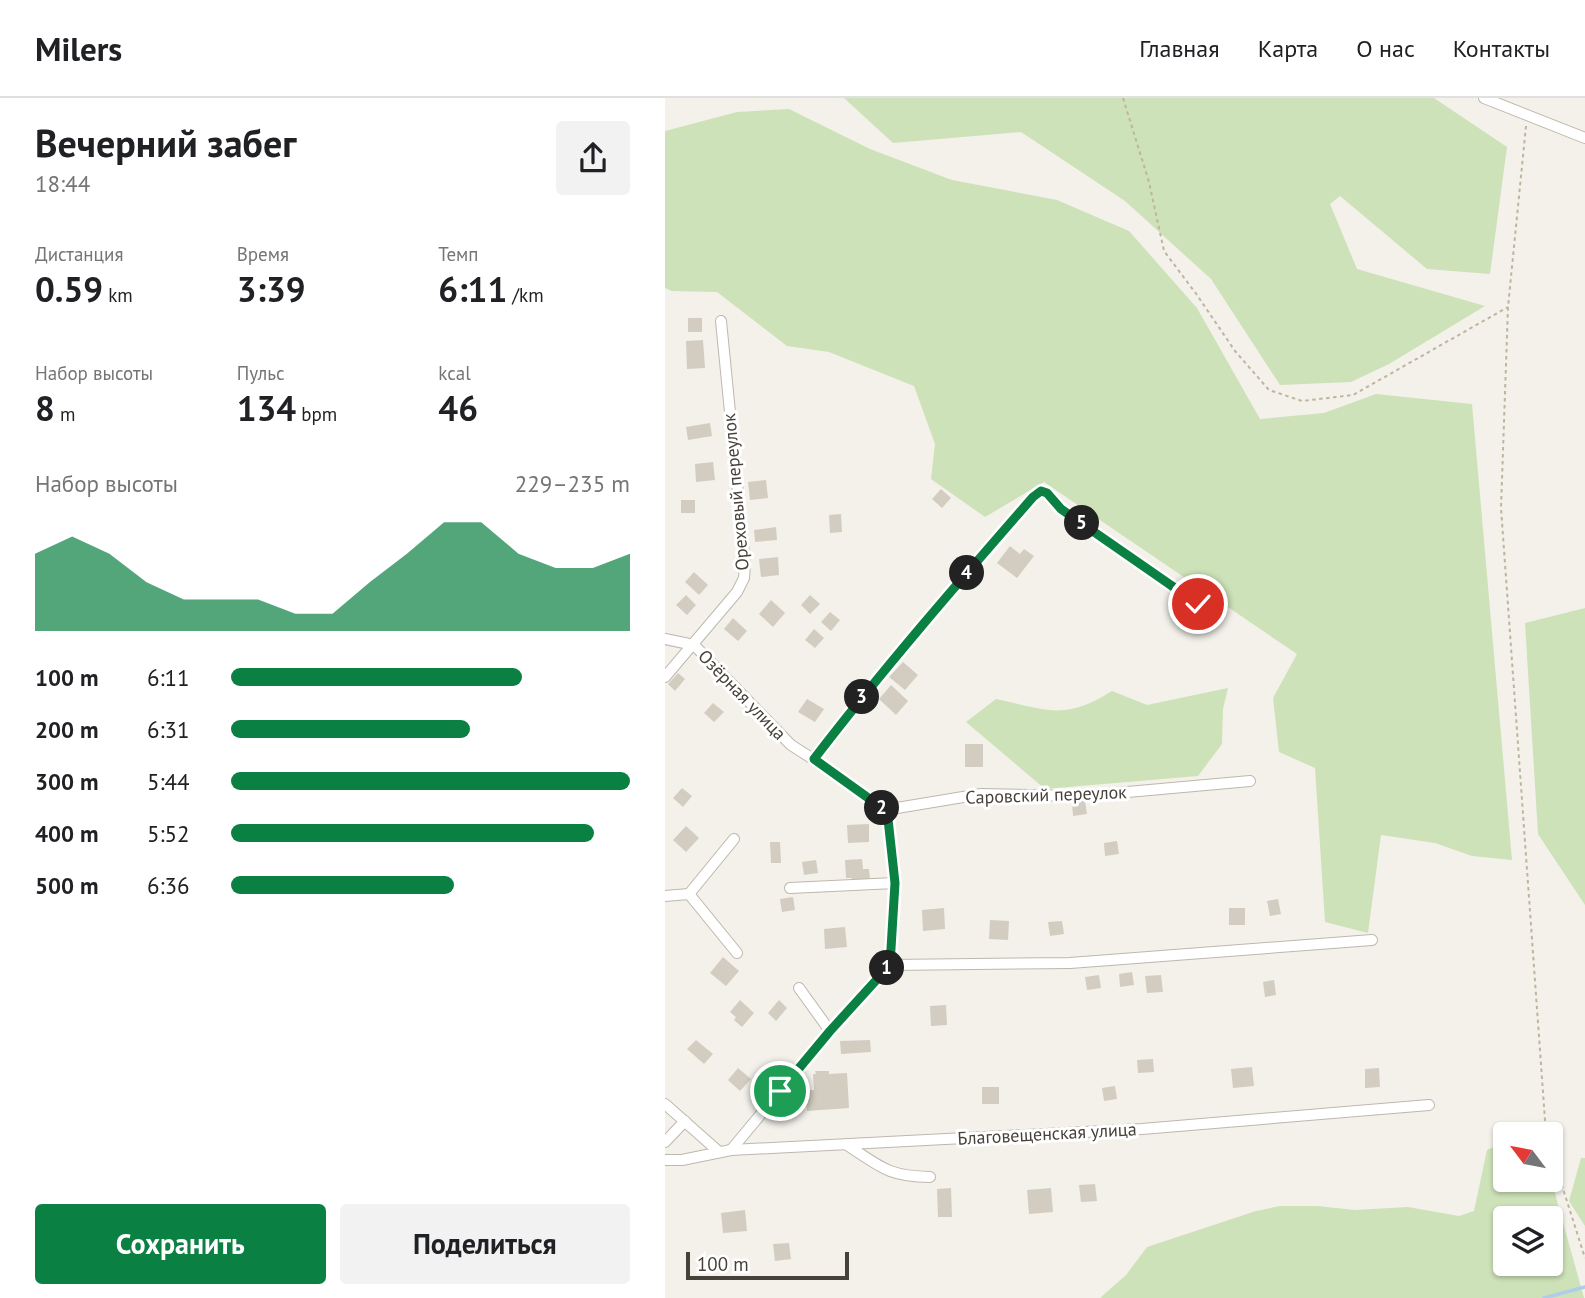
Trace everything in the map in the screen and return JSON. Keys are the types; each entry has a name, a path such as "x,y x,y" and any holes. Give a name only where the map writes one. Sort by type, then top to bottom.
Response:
{"street":[{"path":"1484,98 1585,138"},
{"name":"Ореховый переулок","path":"665,677 737,592 744,578 745,564 721,321"},
{"path":"814,759 846,716 975,563 1041,491 1047,493 1061,509 1198,604"},
{"name":"Озёрная улица","path":"665,639 694,645 790,746 814,759 885,810"},
{"name":"Саровский переулок","path":"885,810 981,794 1083,796 1250,781"},
{"path":"731,1150 830,1031 890,965 895,883 885,810"},
{"path":"665,896 689,894 734,839"},
{"path":"790,888 895,883"},
{"path":"689,894 737,953"},
{"path":"890,965 1070,963 1372,940"},
{"path":"799,988 830,1031"},
{"path":"665,1104 718,1152"},
{"name":"Благовещенская улица","path":"665,1160 682,1160 731,1150 1142,1129 1429,1105"},
{"path":"665,1142 685,1121"},
{"path":"846,1145 880,1168 906,1176 930,1177"}],"path":[{"path":"1123,98 1149,181 1164,251 1198,295 1235,351 1269,390 1302,401 1353,395 1509,307"},
{"path":"1527,115 1509,307 1501,508 1545,1122"},
{"path":"1563,1189 1585,1258"}],"green space":[{"path":"844,98 1434,98 1507,147 1490,274 1427,269 1340,196 1330,204 1357,269 1485,306 1389,364 1351,382 1280,385 1211,279 1125,201 1021,132 893,143"},
{"path":"789,109 870,149 952,180 1057,200 1129,231 1197,308 1260,419 1324,413 1376,394 1472,404 1512,860 1472,856 1435,843 1381,835 1368,933 1325,922 1315,768 1279,752 1273,698 1297,654 1044,482 985,517 931,479 935,444 914,386 829,352 787,346 717,292 672,291 665,288 665,131 737,112"},
{"path":"1585,608 1585,905 1538,834 1525,623"},
{"path":"1228,688 1223,709 1222,744 1198,776 1045,789 966,722 996,699 1042,709 1068,710 1112,691 1147,705"},
{"path":"1493,1147 1493,1192 1555,1192 1558,1206 1493,1206 1493,1276 1563,1276 1563,1222 1584,1298 1100,1298 1126,1275 1147,1247 1256,1211 1280,1206 1355,1210 1408,1207 1459,1216 1474,1211 1487,1150"},
{"path":"1581,1158 1585,1158 1585,1226 1569,1201"}],"building":[{"path":"688,318 702,318 702,332 688,332"},
{"path":"703,340 705,368 687,369 686,341"},
{"path":"710,423 712,436 688,440 686,427"},
{"path":"713,462 715,480 696,482 695,464"},
{"path":"766,480 768,498 750,500 748,482"},
{"path":"941,489 951,498 942,508 932,499"},
{"path":"681,500 695,500 695,513 681,513"},
{"path":"841,514 842,532 830,533 829,515"},
{"path":"776,527 777,540 755,542 754,530"},
{"path":"1010,546 1020,554 1024,549 1034,556 1017,578 997,563"},
{"path":"778,557 779,575 761,577 759,559"},
{"path":"694,572 708,585 699,595 685,582"},
{"path":"686,595 696,605 687,615 676,605"},
{"path":"810,595 820,604 810,614 801,605"},
{"path":"771,600 785,613 773,627 759,614"},
{"path":"830,612 840,620 831,631 821,622"},
{"path":"733,618 747,631 738,641 724,629"},
{"path":"814,629 824,638 815,648 805,640"},
{"path":"903,662 918,675 905,690 889,677"},
{"path":"678,673 685,679 675,691 668,684"},
{"path":"891,685 908,701 896,715 879,699"},
{"path":"807,699 824,709 815,722 798,712"},
{"path":"713,703 724,712 714,722 704,713"},
{"path":"965,744 983,744 983,767 965,767"},
{"path":"682,788 692,796 683,807 673,798"},
{"path":"1085,801 1087,814 1073,816 1072,803"},
{"path":"869,824 869,842 848,843 847,825"},
{"path":"686,826 699,838 686,852 673,840"},
{"path":"1117,841 1119,854 1105,856 1104,843"},
{"path":"770,842 780,842 781,863 771,863"},
{"path":"862,859 863,869 869,869 870,880 852,881 852,878 846,878 845,860"},
{"path":"816,860 818,873 804,875 802,862"},
{"path":"793,897 795,910 782,912 780,899"},
{"path":"1278,899 1281,914 1270,916 1267,901"},
{"path":"944,908 945,929 923,931 922,910"},
{"path":"1229,908 1245,908 1245,925 1229,925"},
{"path":"990,920 1009,921 1008,940 989,939"},
{"path":"1062,921 1064,934 1050,936 1048,922"},
{"path":"845,927 847,947 825,949 824,929"},
{"path":"723,957 739,971 726,986 710,973"},
{"path":"1132,972 1134,985 1120,987 1119,974"},
{"path":"1099,975 1101,988 1087,990 1085,977"},
{"path":"1161,975 1163,992 1147,993 1145,976"},
{"path":"1274,980 1276,995 1265,997 1263,982"},
{"path":"740,1000 754,1013 742,1027 730,1012"},
{"path":"779,1000 787,1008 776,1021 768,1013"},
{"path":"946,1005 947,1025 931,1026 930,1006"},
{"path":"696,1040 713,1054 704,1064 687,1049"},
{"path":"870,1040 871,1052 841,1054 840,1041"},
{"path":"1153,1059 1154,1072 1138,1073 1137,1060"},
{"path":"1252,1067 1254,1086 1233,1088 1231,1069"},
{"path":"738,1068 751,1079 740,1091 728,1080"},
{"path":"1379,1068 1380,1087 1365,1088 1365,1069"},
{"path":"815,1071 829,1071 829,1074 847,1073 849,1108 807,1111 806,1090 814,1090"},
{"path":"1115,1086 1117,1099 1104,1101 1102,1088"},
{"path":"982,1087 999,1087 999,1104 982,1104"},
{"path":"1095,1184 1097,1201 1081,1202 1079,1185"},
{"path":"951,1188 952,1217 938,1217 937,1189"},
{"path":"1051,1188 1053,1212 1029,1214 1027,1190"},
{"path":"745,1210 747,1231 723,1233 721,1213"},
{"path":"789,1243 791,1259 775,1261 773,1244"}],"waterway":[{"path":"1544,1298 1585,1287"}],"route":[{"path":"780,1091 890,965 895,883 885,810 814,759 846,716 984,553 1041,491 1047,493 1061,509 1198,604"}]}
